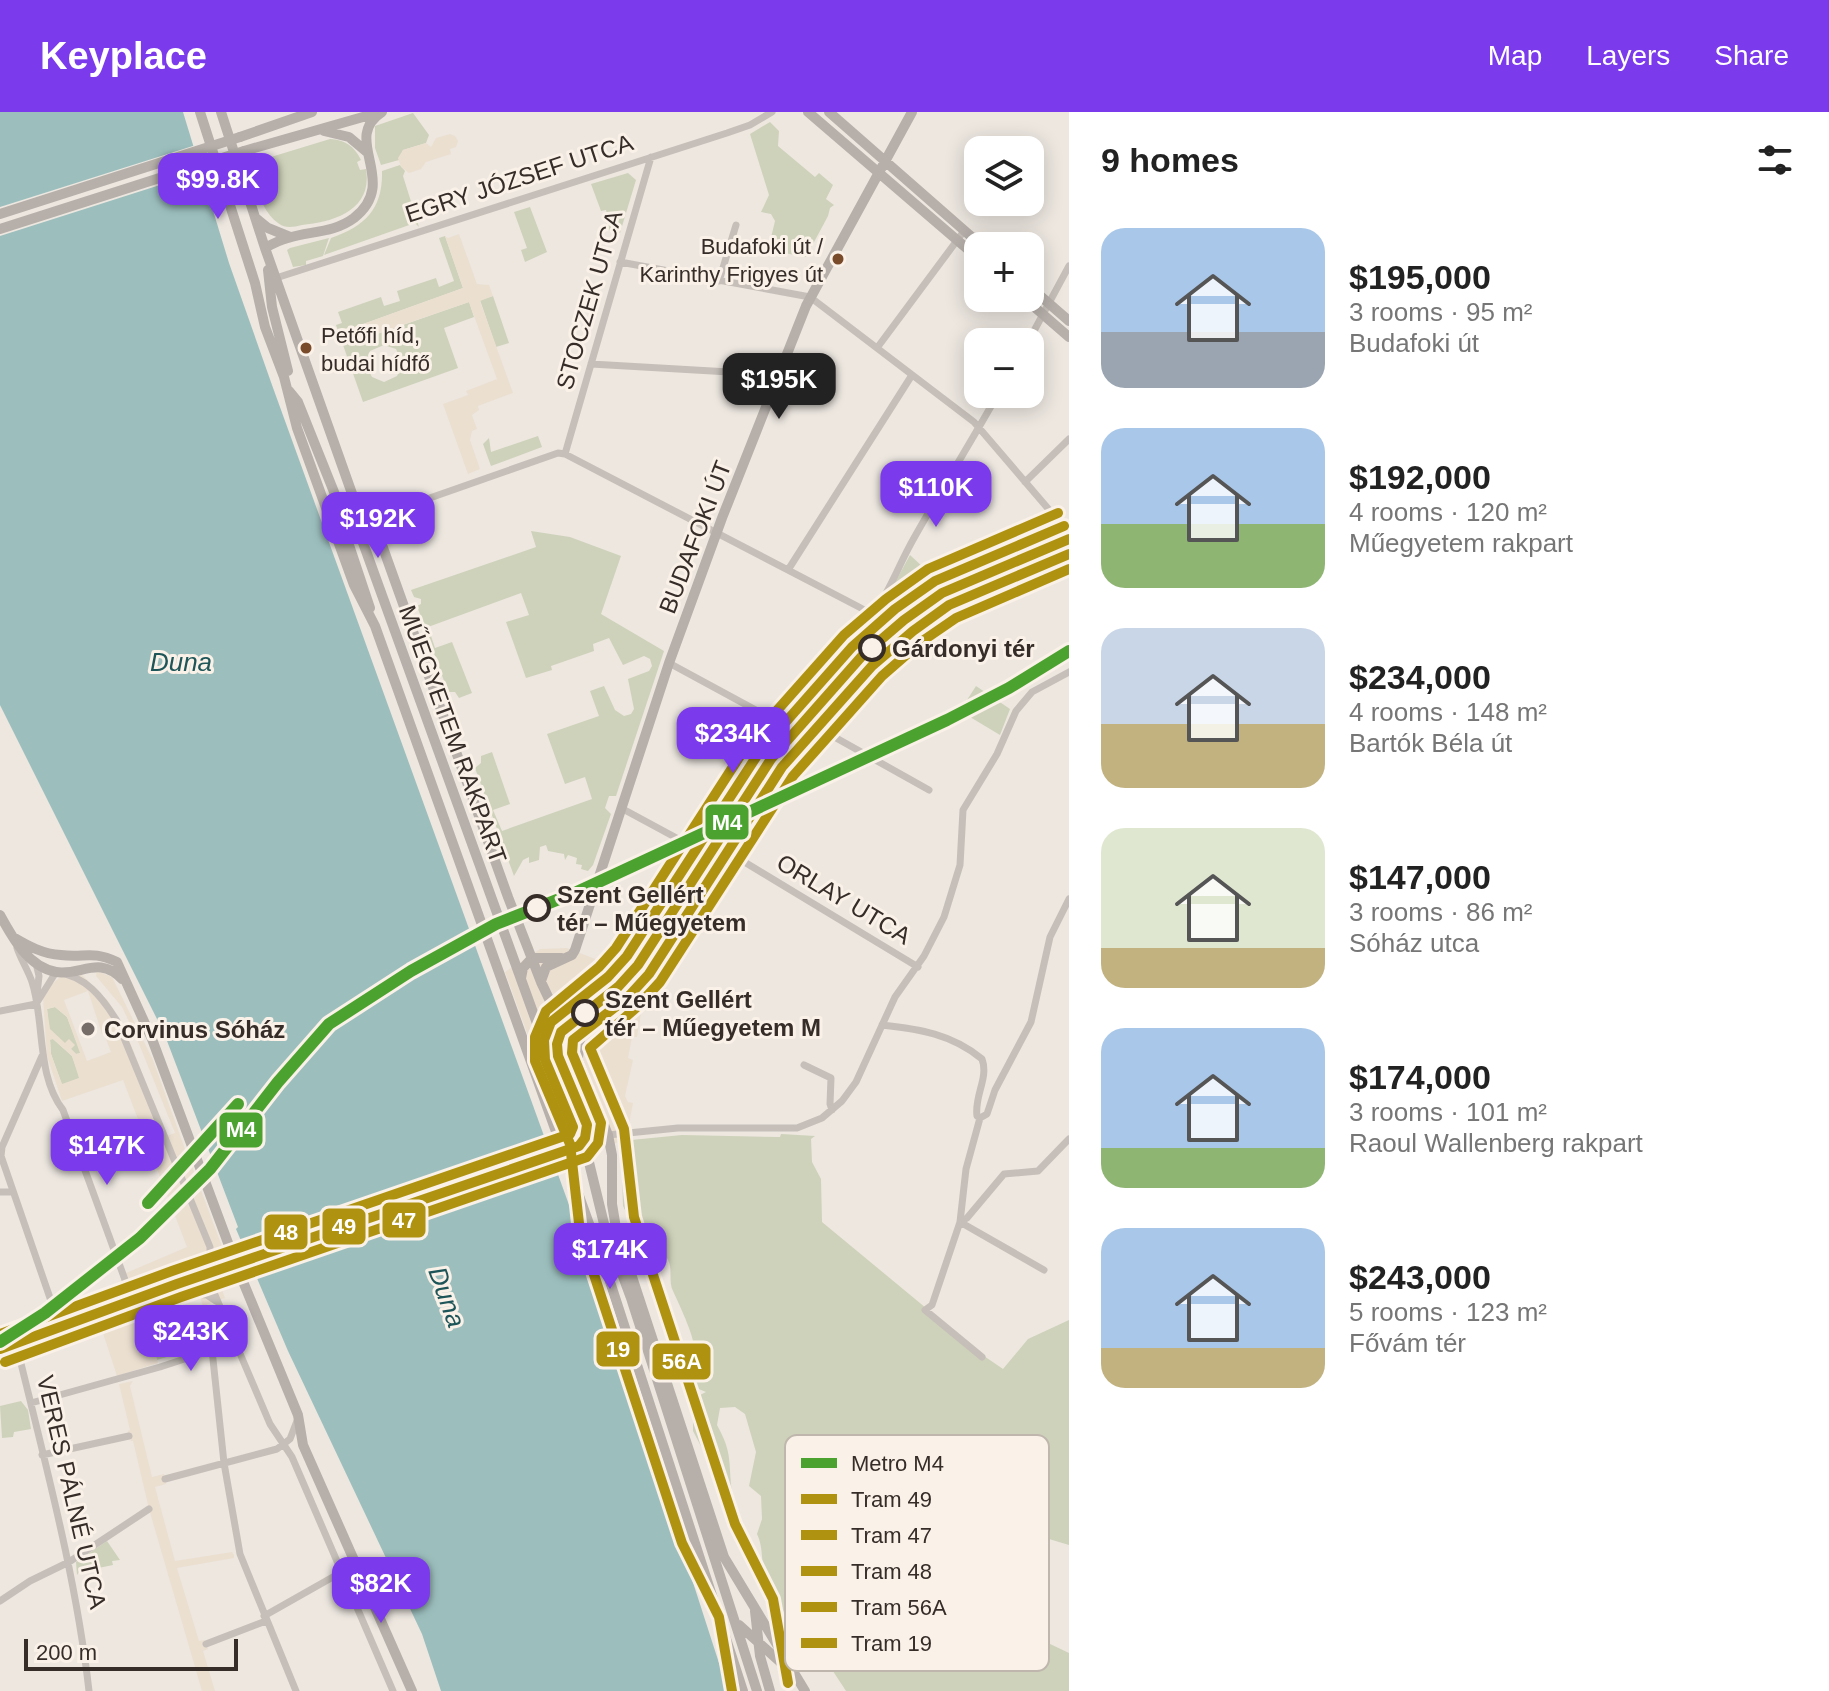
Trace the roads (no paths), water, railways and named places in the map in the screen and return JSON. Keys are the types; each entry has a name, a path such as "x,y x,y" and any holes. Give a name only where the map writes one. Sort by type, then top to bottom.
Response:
{"main road":[{"path":"200,112 255,283 265,327 288,390 297,428 354,585 375,626"},
{"path":"221,112 265,248 272,307 288,372 288,390 298,402 342,512 357,523"},
{"path":"0,214 312,112"},
{"path":"265,248 290,237 335,228 364,208 374,183 366,140 368,123 381,112"},
{"path":"0,229 244,151 381,112"},
{"path":"808,112 879,173 964,237"},
{"path":"829,112 886,160 964,240"},
{"name":"BUDAFOKI ÚT","path":"561,958 572,955 575,950 669,663 810,297 912,112"},
{"path":"318,130 340,133 356,141 368,153"},
{"path":"255,216 268,228 290,237"},
{"name":"MŰEGYETEM RAKPART","path":"265,248 355,502 357,523 372,566 547,1049 587,1150 605,1228 757,1691"},
{"path":"1044,299 1069,321"},
{"path":"1040,312 1069,337"},
{"name":"MŰEGYETEM RAKPART","path":"355,502 370,519 389,561 508,897 549,1001 578,1060 608,1135 616,1228 724,1557 785,1658"},
{"path":"370,519 347,528 346,539 567,1153 743,1691"},
{"path":"547,1049 560,1020 615,979 644,945 763,761 846,661 926,596 1068,534"},
{"path":"578,1060 580,1039 586,1028 636,984 778,764 813,725 899,637 921,619 957,597 1069,549"},
{"path":"372,566 382,569 389,561"},
{"path":"379,585 384,576 395,579"},
{"path":"921,619 934,604 933,598 926,596"},
{"path":"2,921 21,950 36,963 56,972 102,968 114,972 128,987"},
{"path":"13,937 32,949 69,955 90,953 117,962 152,1039 237,1267 298,1415 303,1445 412,1691"},
{"path":"522,973 532,958 561,958"},
{"path":"522,973 533,968 539,977 546,967 561,958"},
{"path":"532,1008 542,1011 549,1001"},
{"path":"567,1153 578,1139 577,1127"},
{"path":"0,1357 184,1295 230,1270 567,1153 587,1150 608,1135"},
{"path":"0,1345 196,1274 230,1270"},
{"path":"753,1605 769,1688"},
{"path":"734,1618 745,1632 785,1667"},
{"path":"789,1671 797,1678"},
{"name":"MŰEGYETEM RAKPART","path":"793,1671 805,1691"},
{"path":"769,1688 777,1673 797,1678"}],"street":[{"name":"EGRY JÓZSEF UTCA","path":"276,278 750,125 772,112"},
{"name":"STOCZEK UTCA","path":"565,454 651,157"},
{"path":"719,281 736,225"},
{"path":"877,348 960,235"},
{"path":"620,262 810,297 979,427 1063,526 1068,534 1069,549"},
{"path":"1036,328 1069,266"},
{"path":"591,364 764,374 778,378"},
{"path":"788,570 912,375"},
{"path":"873,615 990,408"},
{"path":"1025,482 1069,439"},
{"path":"370,519 558,453 565,454 873,615 899,637"},
{"path":"669,663 778,722 790,725"},
{"path":"608,1135 678,1128 797,1128 822,1118 842,1101 856,1082 895,997 918,967 951,898 962,853 962,816 970,798 997,754 1021,702 1032,692 1069,672"},
{"path":"813,725 929,790"},
{"path":"621,808 705,850 710,856 721,852"},
{"name":"ORLAY UTCA","path":"721,852 918,967"},
{"path":"982,1357 925,1310 932,1305 960,1222 966,1169 980,1118 987,1114 995,1090 1031,1022 1050,937 1069,899"},
{"path":"13,937 32,982 42,1056 49,1077 128,1288 136,1294"},
{"path":"32,949 39,976 36,1004"},
{"path":"0,1011 36,1004 56,972 75,977 102,999 124,1033 210,1247 210,1270"},
{"path":"882,1025 946,1037 959,1042 982,1059 985,1067 976,1108 980,1118"},
{"path":"42,1056 1,1153 59,1324"},
{"path":"804,1065 831,1078 832,1110"},
{"path":"33,1075 42,1073 49,1077"},
{"path":"960,1222 967,1218 1000,1177 1009,1173 1038,1171 1069,1139"},
{"path":"0,1192 12,1192"},
{"path":"960,1222 1044,1270"},
{"path":"196,1274 210,1283 270,1424 284,1445 393,1691"},
{"path":"184,1295 198,1293 218,1302"},
{"path":"31,1403 212,1350 232,1339"},
{"path":"212,1350 224,1463 240,1554 296,1691"},
{"name":"VERES PÁLNÉ UTCA","path":"18,1351 69,1562 81,1620 89,1691"},
{"path":"165,1479 284,1445 292,1436 298,1415"},
{"path":"42,1455 129,1436"},
{"path":"0,1601 30,1581 69,1562 149,1509"},
{"path":"206,1644 265,1618 340,1573"}],"water":[{"name":"Duna","path":"0,112 183,112 229,263 272,385 589,1260 728,1691 441,1691 422,1634 288,1351 236,1229 238,1227 164,1033 0,705"}],"metro line":[{"name":"M4","path":"0,1342 45,1313 140,1238 210,1169 278,1082 329,1024 411,971 496,924 577,892 947,720 1009,688 1069,651"},
{"name":"M4","path":"148,1203 238,1104"}],"tram line":[{"name":"19","path":"732,1691 719,1617 682,1543 580,1232 570,1144 535,1061 535,1037 546,1011 599,967 616,948 749,742 844,635 928,569 1058,513"},
{"name":"48","path":"0,1334 172,1271 570,1134 573,1127 545,1060 544,1040 551,1022 608,977 627,956 760,751 852,647 895,609 935,581 1064,526"},
{"name":"49","path":"0,1349 177,1284 579,1146 585,1138 587,1125 558,1056 557,1044 561,1032 618,987 638,965 771,759 862,656 904,620 942,593 1069,539"},
{"name":"47","path":"5,1362 181,1297 587,1157 598,1143 601,1123 572,1053 573,1040 628,997 649,974 782,767 872,666 913,631 949,605 1069,554"},
{"name":"56A","path":"785,1666 773,1599 735,1524 634,1217 624,1129 590,1048 637,1007 660,982 793,776 882,676 921,642 956,618 1069,569"},
{"name":"56A","path":"786,1671 788,1683"}],"place":[{"name":"Budafoki út / Karinthy Frigyes út","path":"838,259"},
{"name":"Petőfi híd, budai hídfő","path":"306,348"},
{"name":"Gárdonyi tér","path":"872,648"},
{"name":"Szent Gellért tér – Műegyetem","path":"537,908"},
{"name":"Szent Gellért tér – Műegyetem M","path":"585,1013"},
{"name":"Corvinus Sóház","path":"88,1029"}]}
